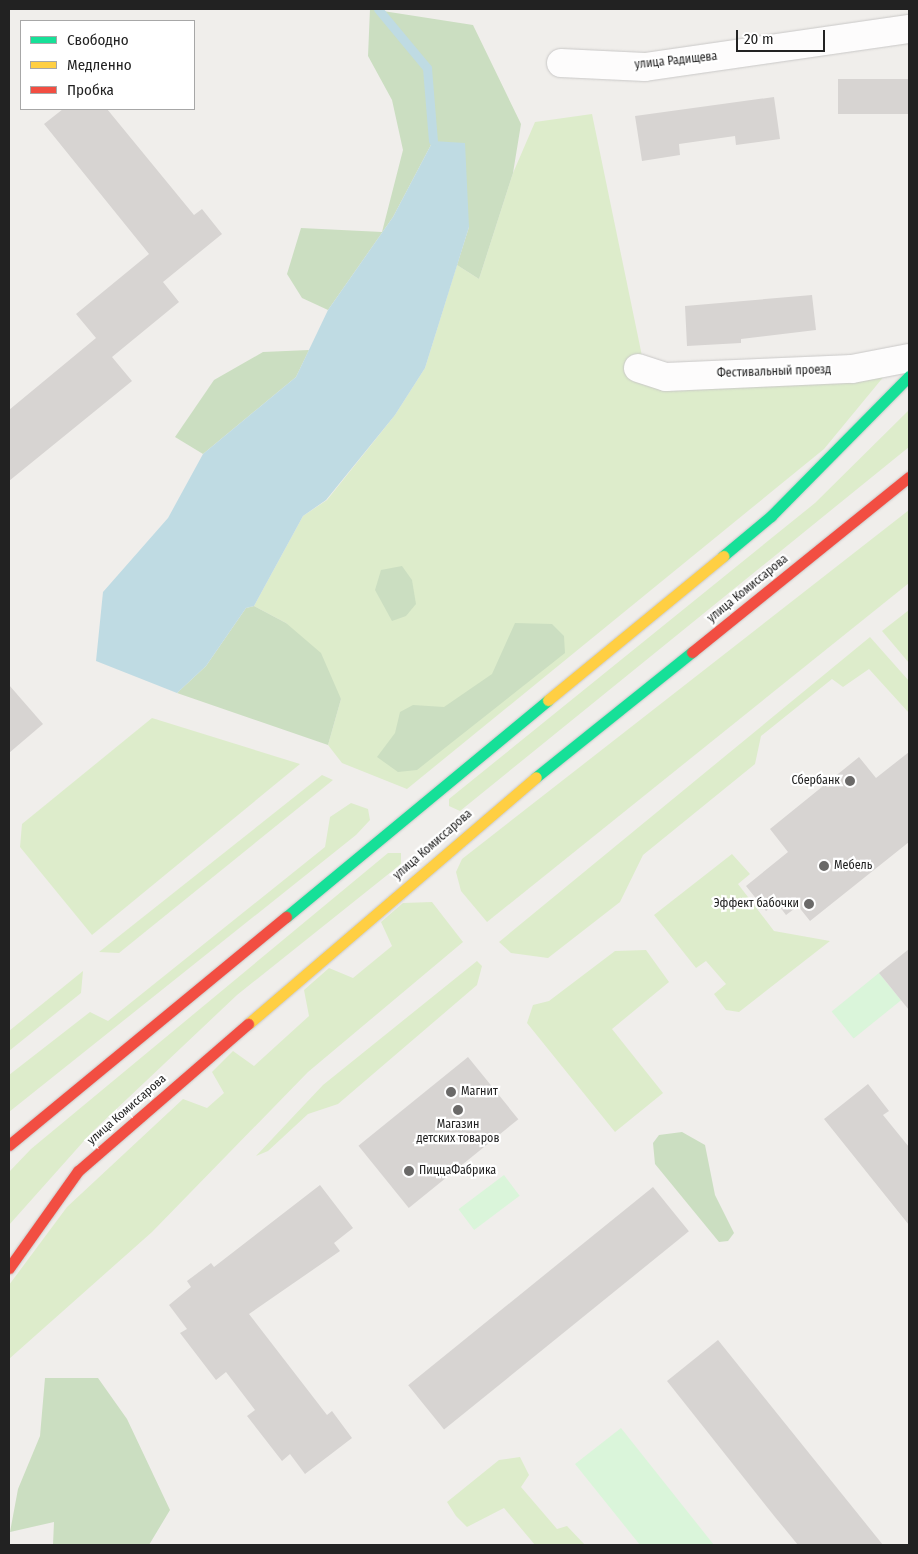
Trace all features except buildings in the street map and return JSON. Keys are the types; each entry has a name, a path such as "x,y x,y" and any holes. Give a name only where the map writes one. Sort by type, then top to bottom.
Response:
{"main road":[{"path":"9,1145 771,516 909,376"},
{"name":"улица Комиссарова","path":"9,1268 78,1171 473,828 909,477"}],"street":[{"name":"улица Радищева","path":"561,63 645,67 909,29"},
{"name":"Фестивальный проезд","path":"638,368 666,377 852,369 909,358"}],"green space":[{"path":"370,9 473,25 521,124 513,173 479,279 457,265 469,227 433,141 393,217 328,310 302,298 287,274 301,228 382,232 403,150 392,100 368,56"},
{"path":"592,114 648,385 885,375 824,449 407,789 342,763 328,745 341,699 286,623 254,606 303,516 327,500 395,415 425,368 457,265 479,279 513,173 535,122"},
{"path":"309,350 296,377 203,454 175,437 214,380 263,352"},
{"path":"909,410 909,447 460,811 449,806 449,799 815,503"},
{"path":"909,510 909,583 487,922 461,891 456,872 462,859"},
{"path":"402,566 412,580 416,604 406,616 392,621 375,590 381,570"},
{"path":"254,606 286,623 321,653 341,699 328,745 177,693 206,666 246,608"},
{"path":"909,610 909,663 882,631"},
{"path":"515,623 552,624 564,636 565,653 417,770 398,772 377,757 395,733 400,712 413,705 444,707 492,674"},
{"path":"870,637 909,681 909,713 869,669 843,687 832,679 761,736 755,764 643,855 620,902 548,958 511,953 499,942"},
{"path":"152,718 300,764 92,935 20,847 22,824"},
{"path":"322,775 333,780 119,953 99,952"},
{"path":"351,803 368,809 370,820 356,835 9,1112 9,1075 90,1012 108,1021 325,847 330,817"},
{"path":"388,853 401,853 401,864 237,995 91,1133 9,1225 9,1172 31,1149"},
{"path":"732,854 750,874 738,884 774,931 830,941 739,1012 726,1010 714,994 726,984 706,961 696,968 654,915"},
{"path":"432,902 463,942 308,1072 152,1232 9,1359 9,1285 67,1207 183,1099 207,1108 224,1093 212,1072 233,1051 254,1066 309,1016 304,990 329,968 353,978 392,946 381,922 403,903"},
{"path":"646,950 669,982 612,1029 663,1093 615,1132 527,1023 533,1005 549,1001 615,951"},
{"path":"477,961 482,966 477,985 338,1104 308,1114 268,1151 256,1156 323,1085"},
{"path":"83,971 81,993 9,1051 9,1031"},
{"path":"879,973 901,1000 854,1039 832,1011"},
{"path":"682,1132 705,1145 715,1195 734,1233 728,1241 719,1242 655,1164 653,1143 659,1135"},
{"path":"504,1175 520,1196 474,1230 458,1209"},
{"path":"45,1378 98,1378 127,1419 170,1510 149,1545 53,1545 54,1522 10,1532 18,1489 40,1436"},
{"path":"621,1428 714,1545 640,1545 575,1464"},
{"path":"520,1457 529,1475 521,1487 557,1529 567,1526 585,1545 535,1545 504,1508 467,1527 456,1516 447,1502 499,1460"}],"water":[{"path":"433,141 465,143 469,227 425,368 395,415 326,500 303,516 254,606 246,608 206,666 177,693 96,661 103,592 168,518 203,454 296,377 328,310 393,217"}],"waterway":[{"path":"378,9 427,68 433,141"}],"traffic: fast":[{"path":"723,556 771,516 909,376"},
{"path":"536,777 692,652"},
{"path":"286,917 548,700"}],"traffic: slow":[{"path":"548,700 723,556"},
{"path":"248,1024 536,777"}],"traffic: jam":[{"path":"692,652 909,477"},
{"path":"9,1145 286,917"},
{"path":"9,1268 78,1171 248,1024"}],"place":[{"name":"Сбербанк","path":"850,781"},
{"name":"Мебель","path":"824,866"},
{"name":"Эффект бабочки","path":"809,904"},
{"name":"Магнит","path":"451,1092"},
{"name":"Магазин детских товаров","path":"458,1110"},
{"name":"ПиццаФабрика","path":"409,1171"}]}
